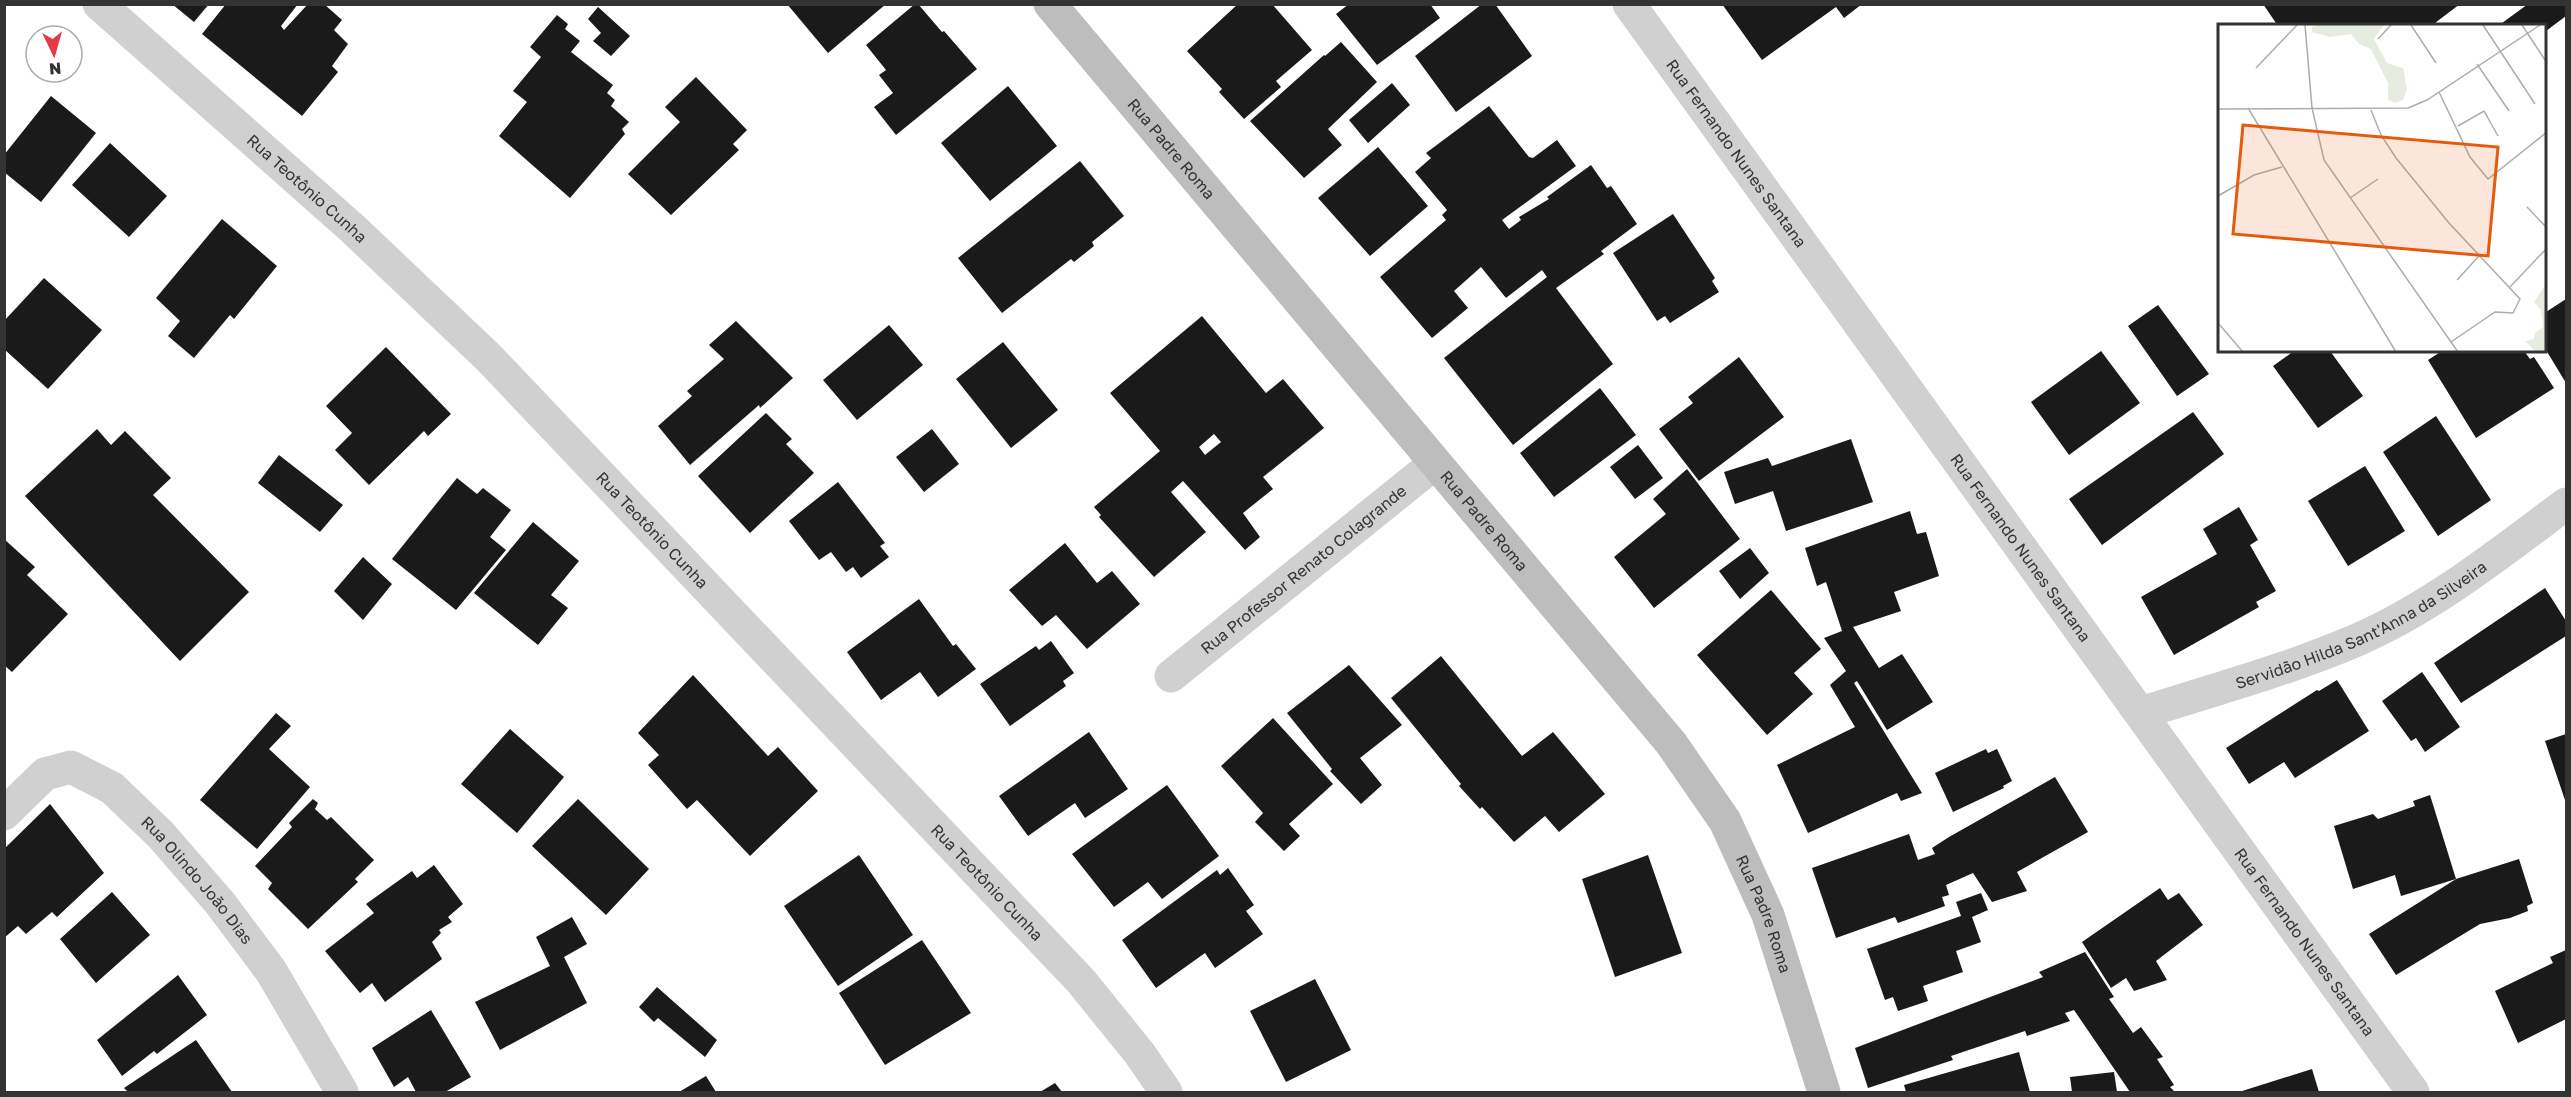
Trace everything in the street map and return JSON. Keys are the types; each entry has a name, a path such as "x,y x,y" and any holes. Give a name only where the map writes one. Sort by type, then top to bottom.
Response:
{"street":[{"name":"Rua Teotônio Cunha","path":"99,4 352,228 488,357 1073,972 1140,1054 1166,1092"},
{"name":"Rua Padre Roma","path":"1050,4 1434,464 1671,743 1725,821 1768,915 1824,1092"},
{"name":"Rua Fernando Nunes Santana","path":"1629,4 2413,1092"},
{"name":"Rua Professor Renato Colagrande","path":"1171,676 1434,464"},
{"name":"Servidão Hilda Sant'Anna da Silveira","path":"2141,713 2301,661 2358,639 2415,609 2467,577 2566,504"},
{"name":"Rua Olindo João Dias","path":"4,814 45,774 71,767 112,788 161,835 220,903 271,971 342,1092"}],"building":[{"path":"172,4 209,4 194,22"},
{"path":"226,4 298,4 281,26 284,30 308,4 324,4 342,20 334,30 348,44 332,66 338,72 302,116 202,34"},
{"path":"787,4 886,4 828,53"},
{"path":"915,4 918,4 942,32 944,31 977,69 896,135 874,107 893,93 879,75 886,70 866,45"},
{"path":"1238,4 1272,4 1312,50 1276,81 1281,87 1244,119 1219,92 1222,89 1187,51"},
{"path":"1349,4 1430,4 1440,18 1377,65 1336,14"},
{"path":"1482,4 1495,4 1532,56 1456,112 1415,56"},
{"path":"1722,4 1862,4 1844,18 1836,7 1762,60"},
{"path":"2263,4 2460,4 2434,24 2277,24"},
{"path":"2528,4 2566,4 2566,16 2547,30 2547,24 2501,24"},
{"path":"598,7 630,36 611,56 593,41 601,33 588,19"},
{"path":"557,15 568,24 565,29 580,41 571,52 613,85 607,93 615,100 611,106 629,122 622,129 625,134 570,198 499,136 527,102 513,91 541,57 530,47"},
{"path":"1341,42 1377,82 1328,129 1342,145 1304,178 1250,121"},
{"path":"696,77 747,130 733,144 739,150 671,215 628,174 680,122 665,107"},
{"path":"1392,83 1410,105 1368,143 1349,120"},
{"path":"1008,86 1057,146 990,201 941,143"},
{"path":"51,96 96,133 41,202 4,172 4,155"},
{"path":"1489,106 1529,157 1533,158 1557,140 1576,166 1502,220 1509,229 1521,220 1519,217 1549,199 1547,197 1591,165 1607,188 1611,186 1637,224 1601,251 1604,254 1556,288 1613,364 1513,445 1444,358 1547,277 1542,270 1506,298 1481,267 1454,291 1468,308 1432,338 1380,277 1446,220 1442,215 1447,210 1415,172 1431,158 1426,153"},
{"path":"110,143 167,196 129,237 72,185"},
{"path":"1378,147 1428,206 1370,256 1318,198"},
{"path":"1080,161 1124,216 1092,242 1094,246 1074,262 1071,259 1002,313 958,258"},
{"path":"1673,214 1715,278 1712,281 1719,292 1670,323 1665,316 1657,321 1613,253"},
{"path":"222,219 277,266 234,319 230,315 194,358 168,336 180,321 156,298"},
{"path":"44,278 102,330 48,389 4,349 4,321"},
{"path":"2566,299 2566,383 2547,352 2547,311"},
{"path":"2158,305 2209,374 2177,396 2128,326"},
{"path":"1202,316 1266,393 1283,379 1324,428 1263,477 1273,489 1243,513 1260,537 1245,550 1183,481 1171,492 1206,532 1154,577 1099,517 1101,515 1094,507 1160,451 1110,393","holes":["1214,434 1221,442 1205,455 1199,447"]},
{"path":"736,321 793,378 690,465 658,426 692,396 687,391 724,359 709,345"},
{"path":"889,325 923,365 857,420 823,380"},
{"path":"1003,342 1058,410 1011,448 956,379"},
{"path":"386,347 451,414 428,436 424,431 369,485 335,450 352,433 326,406"},
{"path":"2101,351 2140,403 2069,455 2031,402"},
{"path":"2293,352 2331,352 2363,396 2318,428 2273,366"},
{"path":"2440,352 2525,352 2530,359 2534,357 2554,388 2476,438 2428,360"},
{"path":"1739,357 1784,417 1699,481 1659,429 1693,403 1688,397"},
{"path":"1600,388 1636,435 1554,497 1520,453"},
{"path":"2193,412 2224,454 2102,545 2069,499"},
{"path":"766,413 792,439 786,444 814,473 750,533 698,476"},
{"path":"2436,416 2491,500 2438,536 2383,452"},
{"path":"97,429 111,445 125,431 171,478 153,495 249,592 180,661 25,496"},
{"path":"932,429 959,464 924,492 896,457"},
{"path":"1851,439 1873,502 1786,531 1773,491 1735,504 1724,472 1768,458 1772,466"},
{"path":"1638,445 1663,478 1635,499 1610,467"},
{"path":"279,455 343,505 320,532 258,483"},
{"path":"2365,466 2405,531 2348,566 2308,501"},
{"path":"1687,469 1740,539 1654,608 1614,557 1666,514 1653,499"},
{"path":"457,478 477,494 483,488 511,510 490,537 506,550 456,610 392,559"},
{"path":"838,482 885,543 880,546 889,557 861,578 853,567 846,572 831,552 819,560 789,521"},
{"path":"2239,507 2258,540 2250,545 2276,591 2256,602 2259,607 2174,655 2141,597 2217,554 2203,529"},
{"path":"1910,511 1917,534 1926,532 1939,576 1894,592 1901,611 1853,627 1879,668 1902,654 1933,702 1887,730 1857,681 1854,683 1922,793 1901,801 1897,793 1808,833 1777,765 1855,727 1830,685 1846,671 1824,638 1842,631 1826,582 1817,586 1805,548"},
{"path":"533,522 579,561 551,595 568,608 538,645 474,593"},
{"path":"4,539 35,567 27,575 68,614 12,672 4,665"},
{"path":"1065,543 1097,583 1112,571 1140,604 1087,649 1056,615 1042,626 1009,590"},
{"path":"1750,548 1769,573 1740,599 1719,571"},
{"path":"363,557 392,584 363,620 334,591"},
{"path":"2545,588 2566,621 2566,636 2461,703 2434,663"},
{"path":"1771,590 1821,649 1794,673 1813,694 1767,735 1697,655"},
{"path":"919,599 953,646 956,644 976,669 938,697 920,672 881,700 847,652"},
{"path":"1051,641 1074,673 1063,681 1066,686 1010,726 980,684 1036,646 1039,650"},
{"path":"1441,656 1522,756 1553,732 1605,794 1559,832 1545,816 1514,842 1459,786 1461,784 1391,698"},
{"path":"1349,665 1402,725 1360,758 1382,785 1361,804 1330,771 1332,769 1287,713"},
{"path":"2422,672 2460,727 2425,752 2416,738 2411,741 2382,701"},
{"path":"693,675 768,756 778,747 818,791 750,856 697,800 687,809 648,765 659,755 638,733"},
{"path":"2337,680 2369,731 2295,778 2284,762 2249,784 2226,748 2317,690"},
{"path":"276,713 291,726 269,749 310,787 257,849 200,800"},
{"path":"1273,718 1333,784 1289,824 1300,836 1284,851 1255,822 1263,813 1221,766"},
{"path":"510,729 564,777 517,833 461,784"},
{"path":"1089,732 1128,789 1085,818 1075,803 1028,836 999,796"},
{"path":"2566,734 2566,803 2545,741"},
{"path":"1986,749 1988,753 1997,749 2012,781 2003,786 2004,788 1953,812 1935,773"},
{"path":"2055,777 2088,832 2017,872 2027,891 1992,902 1973,873 1946,885 1949,895 1942,897 1945,906 1898,923 1895,917 1836,938 1812,868 1909,834 1918,860 1935,854 1932,848 1949,837"},
{"path":"1167,785 1219,856 1162,899 1148,882 1114,907 1072,854"},
{"path":"2430,795 2456,879 2401,896 2395,875 2353,889 2334,826 2373,814 2378,819 2415,806 2413,801"},
{"path":"313,799 318,803 315,809 327,820 331,817 374,860 355,879 358,882 308,929 268,889 272,883 255,866 292,827 289,823"},
{"path":"578,799 649,869 606,915 532,846"},
{"path":"50,804 104,873 57,917 52,912 26,934 18,926 4,938 4,849"},
{"path":"859,855 913,935 838,986 784,906"},
{"path":"1648,855 1682,953 1615,977 1582,879"},
{"path":"2519,859 2533,903 2527,906 2528,911 2510,918 2480,924 2396,975 2369,934 2456,879"},
{"path":"434,865 463,904 448,917 452,922 439,930 441,933 432,942 442,959 385,1002 372,983 360,993 325,951 374,913 366,904 412,871 417,878"},
{"path":"1228,868 1254,905 1246,911 1263,934 1215,968 1205,953 1156,988 1122,940 1217,870 1220,875"},
{"path":"2160,888 2168,900 2179,893 2203,925 2156,961 2167,980 2134,991 2126,978 2111,988 2082,942"},
{"path":"112,892 150,935 96,983 60,939"},
{"path":"1981,893 1988,910 1972,917 1981,942 1956,951 1963,972 1923,986 1928,1001 1898,1011 1893,997 1885,1000 1867,949 1961,916 1956,902"},
{"path":"572,917 587,944 564,957 587,1003 500,1050 475,1002 550,966 536,937"},
{"path":"922,940 971,1013 885,1065 839,993"},
{"path":"2566,950 2566,1019 2518,1043 2495,991 2553,963 2550,957"},
{"path":"2085,952 2114,997 2109,999 2133,1033 2141,1027 2163,1057 2157,1059 2174,1085 2170,1087 2175,1092 2130,1092 2074,1010 2065,1013 2070,1021 2027,1036 2025,1031 1951,1056 1953,1060 1868,1088 1855,1048 2043,977 2039,972"},
{"path":"178,975 207,1015 157,1054 154,1051 122,1076 97,1040"},
{"path":"1315,979 1351,1050 1286,1082 1250,1011"},
{"path":"657,987 717,1040 705,1057 658,1018 654,1022 639,1007"},
{"path":"431,1010 471,1077 445,1092 416,1092 408,1077 394,1087 372,1048"},
{"path":"196,1040 232,1092 128,1092 124,1088"},
{"path":"2019,1052 2030,1092 1906,1092 1904,1085"},
{"path":"2312,1069 2319,1092 2239,1092"},
{"path":"2114,1072 2117,1092 2072,1092 2070,1077"},
{"path":"706,1076 716,1092 679,1092"},
{"path":"1055,1083 1062,1092 1040,1092"}]}
